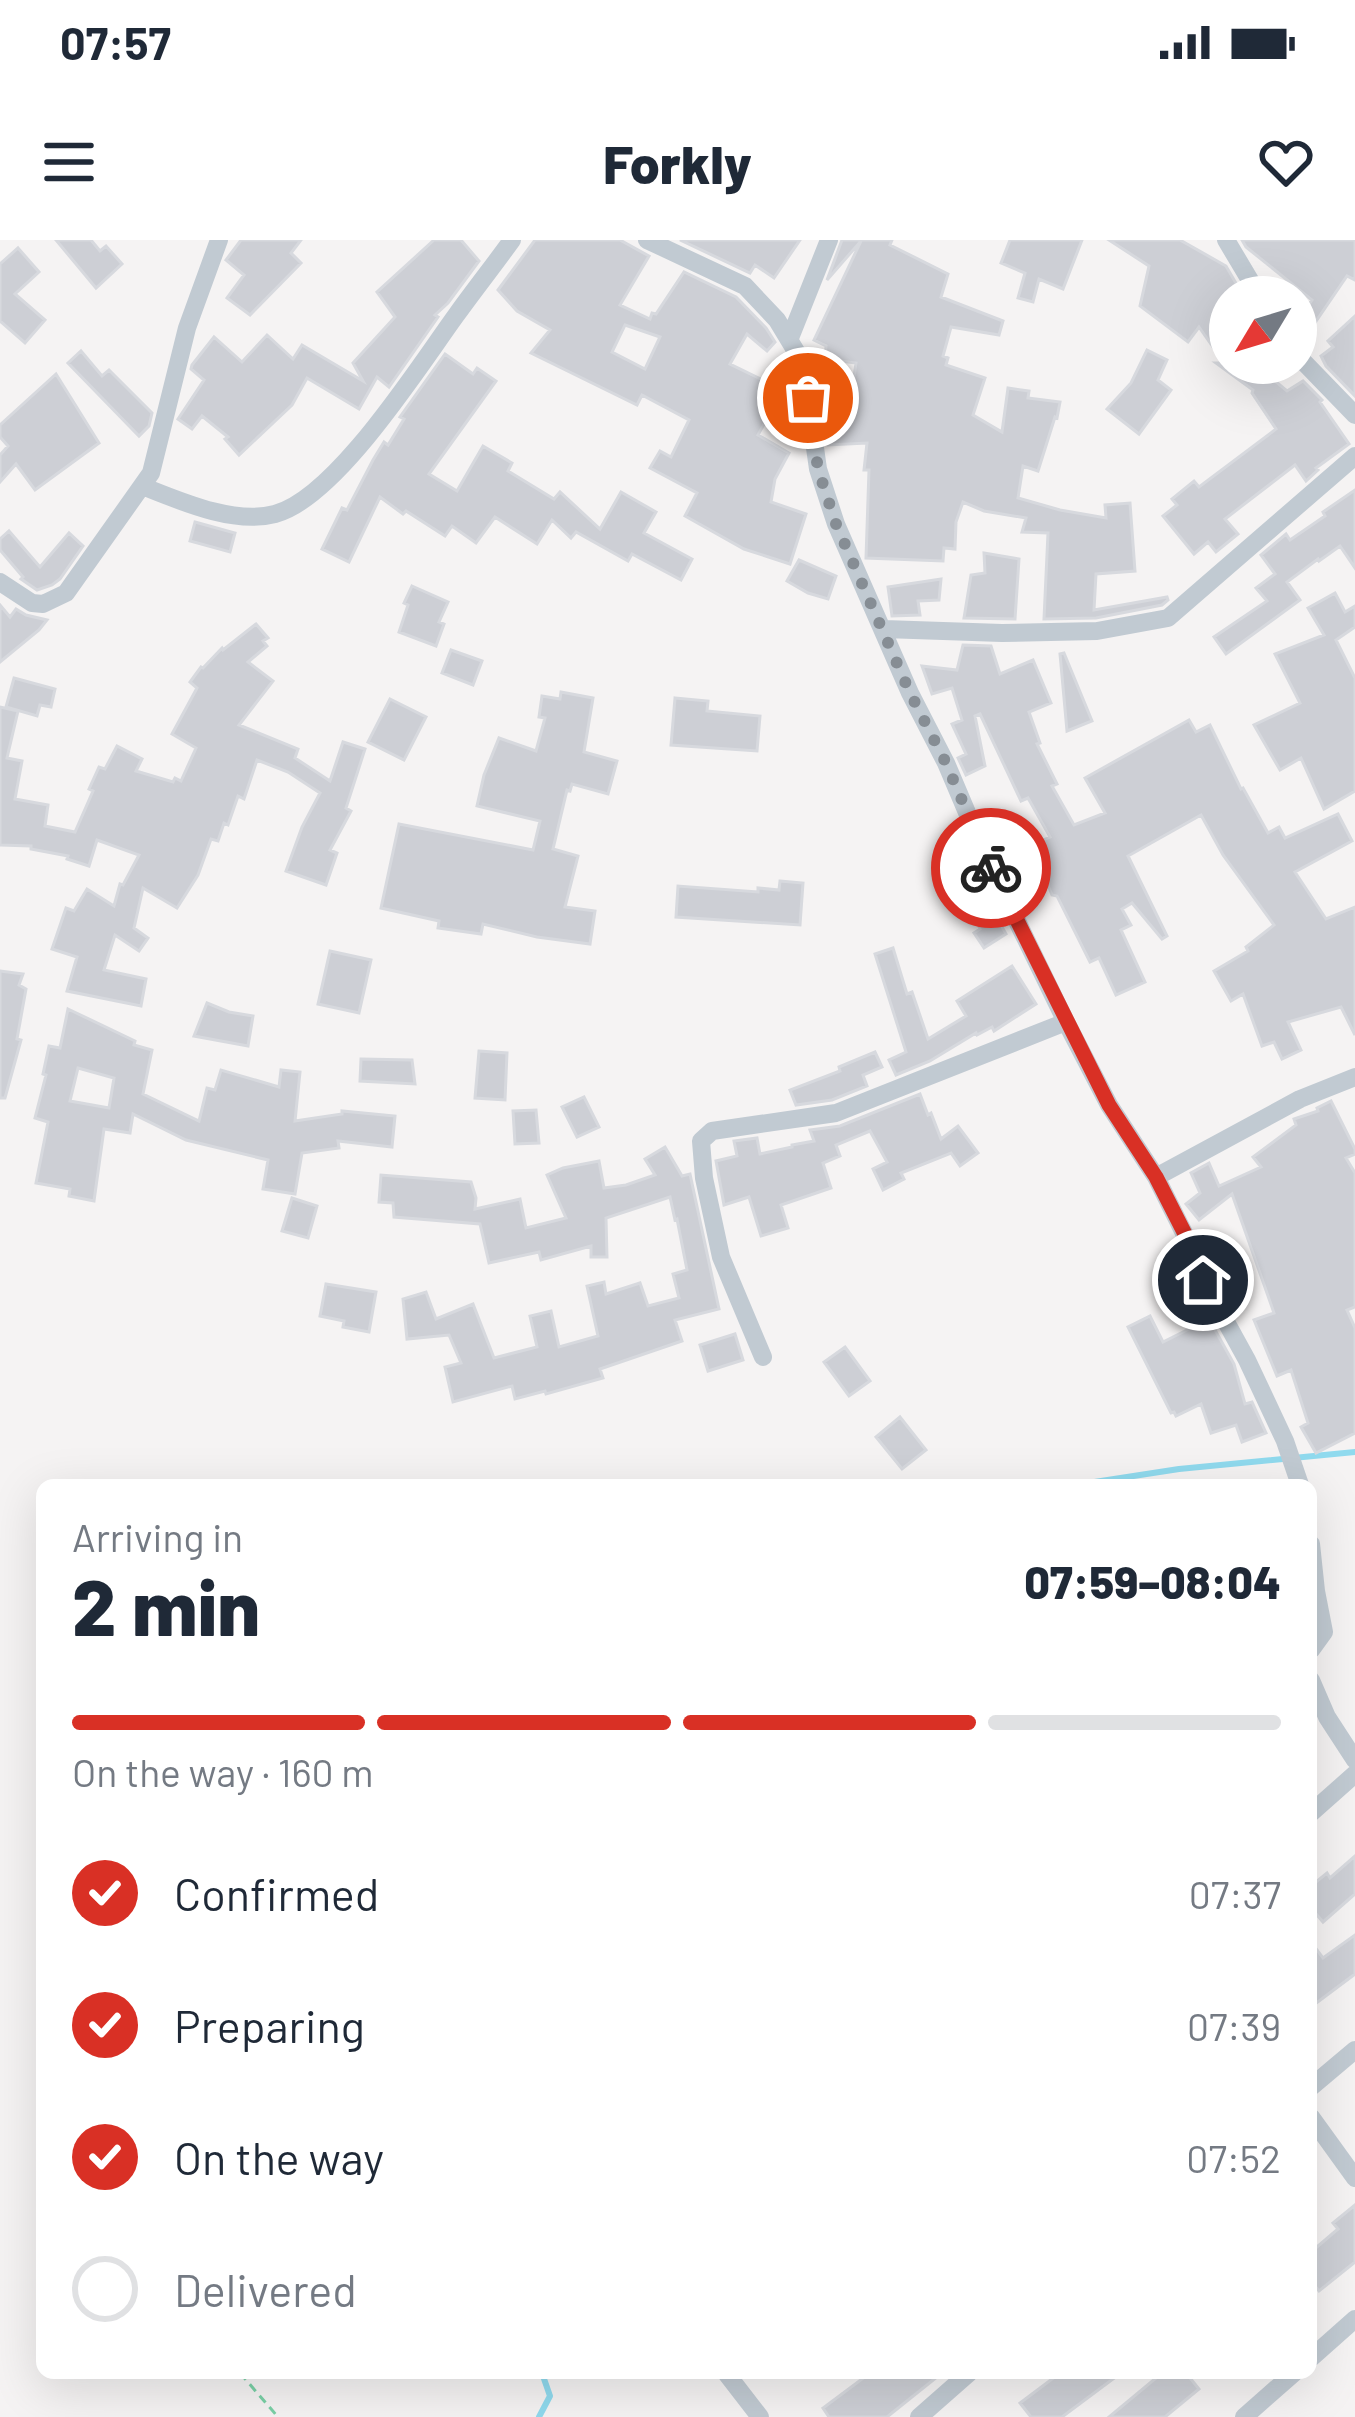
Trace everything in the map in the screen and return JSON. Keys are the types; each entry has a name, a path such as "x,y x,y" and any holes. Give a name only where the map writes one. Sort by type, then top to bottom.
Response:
{"street":[{"path":"0,582 32,603 43,604 66,593 152,473 187,328 219,240"},
{"path":"142,485 185,503 247,518 303,502 345,462 385,412 512,240"},
{"path":"647,240 745,286 790,338 803,363 818,469 836,524 910,693 1066,1022 1185,1234 1203,1280 1285,1441 1298,1479"},
{"path":"790,338 829,240"},
{"path":"1226,240 1247,276"},
{"path":"1317,376 1355,415"},
{"path":"884,629 1097,632 1168,618 1355,456"},
{"path":"763,1357 721,1257 701,1141 712,1131 836,1113 1066,1022"},
{"path":"1156,1177 1300,1099 1355,1078"},
{"path":"1317,1596 1324,1631 1317,1641"},
{"path":"1317,1693 1355,1760"},
{"path":"1317,1808 1355,1774"},
{"path":"1317,2082 1355,2050"},
{"path":"1317,2125 1355,2178"},
{"path":"1317,2353 1355,2320"},
{"path":"731,2379 760,2417"},
{"path":"919,2417 963,2379"},
{"path":"1244,2417 1287,2379"}],"path":[{"path":"245,2379 278,2417"}],"building":[{"path":"56,240 91,240 100,251 106,246 122,264 96,288"},
{"path":"241,240 301,240 291,253 301,263 250,315 227,298 244,275 226,260"},
{"path":"434,240 461,240 479,261 435,315 438,317 389,387 377,377 359,409 307,378 292,405 239,455 225,439 228,437 202,416 192,429 178,419 204,380 192,365 214,337 242,362 267,335 293,359 302,345 363,381 353,363 395,317 377,292"},
{"path":"535,240 620,240 649,256 620,305 650,319 684,272 736,297 775,342 767,351 747,334 730,364 783,390 758,435 789,453 775,479 771,502 806,514 790,564 744,549 685,516 697,493 650,468 660,451 671,457 689,420 642,395 637,405 531,353 550,330 517,311 498,290","holes":["625,325 660,337 645,369 612,352"]},
{"path":"680,240 800,240 774,278 755,265 750,273"},
{"path":"842,240 892,240 890,245 948,274 941,297 1003,321 999,335 951,327 943,356 948,358 946,365 985,378 973,415 1002,432 1008,388 1029,391 1028,398 1060,402 1038,471 1023,466 1018,498 1106,518 1105,505 1130,503 1135,571 1096,574 1094,610 1168,600 1096,618 1044,619 1048,533 1022,532 1026,518 963,502 955,549 944,548 943,561 866,558 867,443 828,445 826,427 830,414 839,419 842,415 825,401 850,405 856,363 825,359 826,346 814,340 861,241 827,280"},
{"path":"1010,240 1082,240 1063,289 1039,279 1033,302 1018,298 1025,273 1001,263"},
{"path":"1109,240 1180,240 1226,266 1232,276 1209,276 1209,341 1199,327 1188,342 1140,306 1149,266"},
{"path":"1242,240 1355,240 1355,280 1347,276 1317,320 1317,276 1282,276"},
{"path":"18,248 39,272 15,294 45,320 25,343 0,321 0,264"},
{"path":"1355,316 1355,396 1321,356 1333,347 1328,341"},
{"path":"1147,350 1167,360 1158,380 1171,390 1139,434 1107,409 1131,383"},
{"path":"81,351 102,376 109,370 152,413 149,426 139,436 68,363"},
{"path":"445,354 473,374 477,368 496,381 429,474 457,491 483,446 512,463 508,471 554,499 560,492 600,529 621,492 656,512 644,533 692,559 681,580 632,554 628,561 576,532 571,538 552,520 537,544 495,517 476,543 452,526 445,536 380,497 349,562 322,549 342,508 347,510 384,442 388,445 404,419 400,417"},
{"path":"56,374 99,443 35,490 16,464 0,482 0,455 8,446 0,437 0,425"},
{"path":"1245,384 1279,384 1287,391 1306,384 1322,400 1349,444 1306,481 1295,465 1225,519 1238,534 1216,552 1208,542 1194,554 1163,516 1177,505 1172,499 1194,481 1199,487 1276,429"},
{"path":"1355,490 1355,568 1340,546 1318,559 1287,582 1300,600 1226,654 1214,637 1267,601 1256,588 1275,574 1261,555 1286,534 1290,540 1325,516 1323,512"},
{"path":"195,522 235,533 230,552 190,541"},
{"path":"9,531 40,567 69,533 83,546 60,579 37,590 21,579 0,550 0,539"},
{"path":"984,553 1019,559 1015,619 964,618 971,575 985,573"},
{"path":"799,560 836,576 828,599 787,581"},
{"path":"941,579 939,600 918,601 920,615 892,616 888,587"},
{"path":"412,586 448,602 436,646 399,632"},
{"path":"1335,593 1345,612 1355,606 1355,627 1336,640 1355,678 1355,791 1324,809 1301,758 1280,770 1254,725 1300,703 1275,654 1324,635 1308,608"},
{"path":"0,605 10,617 16,609 47,620 0,662"},
{"path":"256,624 268,638 263,641 267,646 248,662 273,681 239,725 298,749 295,758 330,781 343,742 365,749 346,808 351,811 330,850 337,853 326,885 286,871 320,793 288,772 257,760 244,799 238,796 218,841 211,839 198,875 177,908 143,888 134,928 148,938 139,951 115,935 104,970 146,979 141,1006 67,991 77,957 52,949 66,908 74,911 87,889 114,906 120,884 139,855 97,840 89,866 31,846 0,845 0,707 18,711 7,758 22,761 15,799 48,805 45,826 75,832 99,767 105,769 117,746 142,759 136,771 181,781 196,748 172,734 197,688 190,682 222,648"},
{"path":"963,645 991,646 1000,674 1033,660 1051,703 1029,712 1037,744 1057,784 1052,786 1074,825 1105,813 1085,778 1189,720 1196,732 1210,725 1268,833 1279,827 1285,838 1338,814 1352,841 1295,872 1326,919 1355,907 1355,1035 1341,1007 1288,1022 1301,1050 1282,1059 1274,1042 1262,1046 1243,994 1231,1001 1214,971 1248,951 1246,947 1274,925 1223,855 1201,815 1128,856 1167,936 1162,939 1132,903 1122,909 1131,925 1121,930 1145,982 1116,995 1099,958 1090,962 1057,896 1052,895 1032,845 1050,837 1028,798 1021,801 980,714 975,716 985,766 966,775 958,758 966,754 952,724 962,720 952,688 932,694 922,666 957,670"},
{"path":"451,650 482,661 473,685 442,673"},
{"path":"1064,653 1092,721 1067,731 1060,654"},
{"path":"14,678 55,689 51,707 40,705 37,716 6,707"},
{"path":"561,692 593,698 584,752 617,761 608,794 572,784 567,790 553,849 578,856 565,907 595,911 590,944 483,924 481,934 438,928 439,921 381,908 399,824 533,850 540,821 477,806 499,738 536,751 545,718 539,717 542,696 560,699"},
{"path":"675,698 708,701 707,711 760,716 757,751 671,745"},
{"path":"390,699 426,717 404,760 368,742"},
{"path":"969,853 976,868 970,870 1006,934 984,948 974,933 980,929 968,902 963,905 945,864"},
{"path":"780,881 803,883 800,925 676,917 678,886 758,892 758,888 779,890"},
{"path":"893,948 928,1039 966,1016 957,1001 1012,966 1036,1004 994,1031 992,1027 976,1033 896,1075 889,1060 906,1052 875,954"},
{"path":"330,951 371,960 359,1013 318,1004"},
{"path":"0,971 23,974 19,985 26,989 17,1039 21,1040 5,1098 0,1098"},
{"path":"207,1003 253,1016 248,1046 194,1036"},
{"path":"68,1009 135,1041 134,1045 152,1050 143,1094 199,1121 207,1088 215,1090 221,1070 279,1087 281,1070 300,1072 295,1121 342,1111 395,1116 392,1147 338,1141 339,1148 302,1153 295,1194 263,1189 268,1160 186,1140 133,1114 130,1133 104,1129 94,1201 69,1196 70,1189 36,1183 48,1122 35,1118 49,1046 60,1048","holes":["78,1068 114,1078 109,1108 70,1101"]},
{"path":"479,1051 507,1053 505,1100 475,1098"},
{"path":"875,1052 882,1067 863,1075 867,1086 832,1100 796,1105 790,1090"},
{"path":"361,1059 412,1060 415,1084 360,1081"},
{"path":"920,1094 941,1139 958,1126 978,1153 960,1166 951,1153 901,1173 904,1179 883,1190 873,1169 887,1162 870,1131 836,1145 840,1156 823,1163 831,1188 781,1205 788,1228 761,1236 749,1197 724,1205 716,1161 737,1156 734,1141 757,1138 760,1154 792,1147 814,1141 810,1130 840,1126"},
{"path":"584,1097 599,1127 577,1137 562,1107"},
{"path":"1331,1101 1355,1149 1346,1158 1355,1173 1355,1307 1347,1310 1355,1328 1355,1433 1316,1453 1301,1427 1308,1423 1291,1370 1277,1376 1254,1320 1274,1313 1232,1194 1199,1220 1186,1204 1200,1193 1191,1173 1209,1163 1219,1186 1261,1167 1253,1157 1296,1125 1294,1119"},
{"path":"536,1110 539,1143 515,1144 513,1111"},
{"path":"665,1147 682,1176 690,1174 719,1309 675,1320 682,1341 600,1369 603,1378 515,1399 512,1386 453,1402 445,1367 461,1363 449,1335 407,1339 403,1299 426,1292 436,1319 473,1304 494,1358 537,1347 530,1316 551,1311 559,1347 598,1336 587,1286 604,1282 606,1294 640,1283 648,1306 679,1298 673,1274 687,1270 677,1219 670,1197 606,1218 607,1257 591,1257 591,1246 541,1260 539,1252 489,1263 480,1224 394,1217 393,1203 379,1202 381,1175 471,1182 475,1209 520,1199 526,1228 566,1218 547,1175 599,1161 604,1188 626,1185 655,1175 645,1159"},
{"path":"292,1198 317,1206 308,1238 282,1231"},
{"path":"326,1284 376,1292 369,1332 320,1316"},
{"path":"1150,1316 1163,1342 1209,1319 1234,1364 1245,1404 1252,1402 1266,1433 1242,1442 1236,1425 1211,1433 1201,1404 1176,1416 1171,1413 1128,1327"},
{"path":"735,1334 743,1360 708,1371 700,1345"},
{"path":"845,1347 870,1381 849,1396 824,1362"},
{"path":"900,1417 926,1450 902,1469 876,1437"},
{"path":"1355,1856 1355,1894 1323,1922 1317,1915 1317,1881 1327,1873 1330,1878"},
{"path":"1355,1935 1355,1974 1317,2002 1317,1950 1323,1958"},
{"path":"1355,2205 1355,2262 1319,2291 1317,2247 1338,2229 1333,2223"},
{"path":"862,2379 934,2379 887,2417 829,2417 823,2408"},
{"path":"1052,2379 1113,2379 1062,2417 1031,2417 1020,2403"},
{"path":"1155,2379 1191,2379 1199,2389 1165,2417 1109,2417"}],"waterway":[{"path":"1114,1479 1355,1452"},
{"path":"539,2417 550,2396 544,2379"}],"way so far":[{"path":"808,398 818,469 836,524 991,868"}],"route":[{"path":"991,868 1109,1105 1156,1177 1203,1280"}]}
